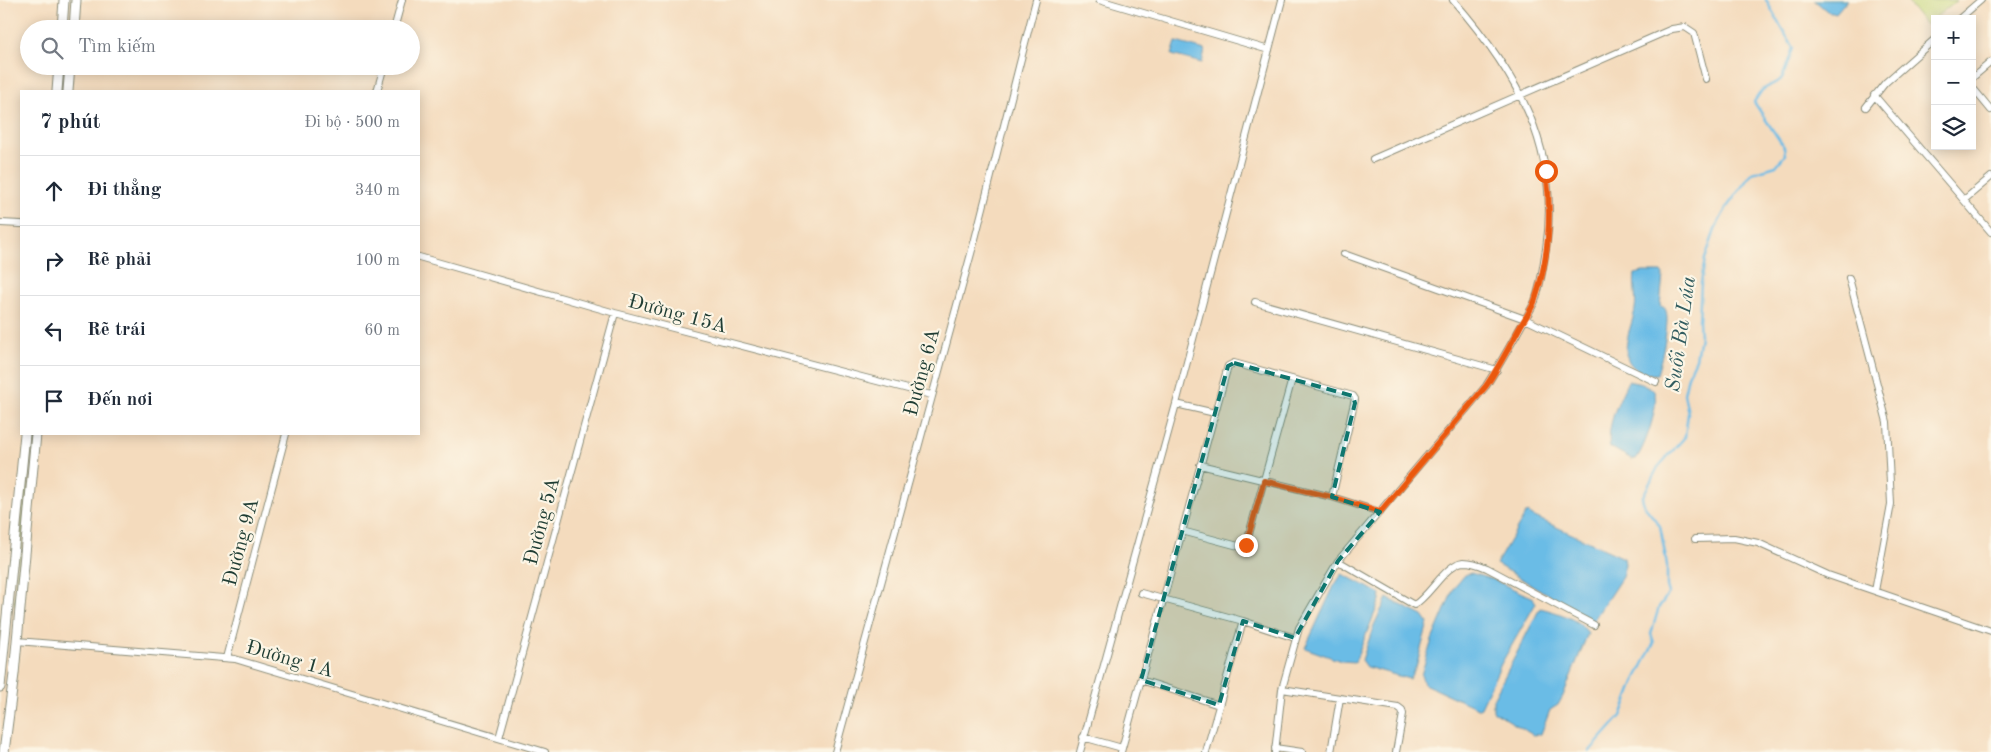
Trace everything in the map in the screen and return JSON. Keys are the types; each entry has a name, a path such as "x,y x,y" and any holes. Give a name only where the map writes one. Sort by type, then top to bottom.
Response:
{"street":[{"path":"63,20 64,0"},
{"path":"75,20 76,0"},
{"path":"396,20 402,0"},
{"name":"Đường 6A","path":"835,752 975,239 1036,0"},
{"path":"1099,0 1269,50"},
{"path":"1080,752 1176,404 1282,0"},
{"path":"1302,752 1275,750 1282,689 1299,628 1338,562 1497,370 1534,301 1543,271 1550,226 1550,200 1541,146 1531,118 1503,62 1476,26 1453,0"},
{"path":"1964,15 1981,0"},
{"path":"1373,159 1672,29 1685,27 1694,33 1706,79"},
{"path":"1866,107 1874,95 1892,76 1931,44"},
{"path":"1976,75 1991,62"},
{"path":"56,90 58,75"},
{"path":"68,90 69,75"},
{"path":"377,90 381,75"},
{"path":"1976,93 1991,110"},
{"path":"1874,95 1991,232"},
{"path":"1964,200 1991,177"},
{"path":"0,223 20,224"},
{"path":"1344,254 1524,319 1656,382"},
{"name":"Đường 15A","path":"420,257 615,313 931,395"},
{"path":"1849,278 1888,431 1891,504 1875,591"},
{"path":"1255,302 1497,370"},
{"name":"Đường 5A","path":"498,738 615,313"},
{"path":"1083,737 1122,750 1228,366 1234,363 1353,396 1355,399 1332,497"},
{"path":"1182,531 1242,547 1246,545 1292,379"},
{"path":"1176,404 1215,412"},
{"path":"0,687 3,640 26,435"},
{"path":"4,752 17,641 36,435"},
{"name":"Đường 9A","path":"227,658 286,435"},
{"path":"1200,465 1332,497 1380,512"},
{"path":"1695,539 1734,538 1758,544 1828,575 1991,631"},
{"path":"1338,562 1414,605 1423,600 1441,576 1462,562 1472,563 1487,568 1594,625"},
{"path":"1141,593 1243,621 1295,638"},
{"path":"1206,752 1243,621"},
{"path":"3,640 17,641"},
{"name":"Đường 1A","path":"17,641 227,658 546,752"},
{"path":"1141,680 1219,705"},
{"path":"1282,689 1398,707 1402,710 1403,714 1396,752"},
{"path":"1331,752 1340,698"}],"highlighted area":[{"path":"1234,363 1353,396 1355,403 1332,497 1380,512 1338,561 1295,638 1243,621 1219,705 1141,680 1228,366"}],"green space":[{"path":"1906,0 1957,0 1938,15 1931,15 1931,21 1926,25"},
{"path":"30,435 33,435 16,605 14,604"}],"water":[{"path":"1814,0 1847,0 1836,13 1827,11"},
{"path":"1176,42 1205,50 1202,63 1172,55"},
{"path":"1661,272 1663,275 1660,306 1666,310 1667,324 1663,352 1657,374 1649,374 1638,370 1631,365 1627,358 1627,342 1636,300 1635,274"},
{"path":"1628,381 1648,386 1655,395 1654,414 1651,425 1636,459 1632,459 1610,447 1609,439 1617,405"},
{"path":"1526,513 1624,558 1625,564 1622,577 1593,621 1496,564"},
{"path":"1471,573 1494,580 1533,598 1536,603 1501,664 1480,709 1424,684 1421,675 1432,640 1454,588 1465,575"},
{"path":"1342,574 1381,594 1355,662 1341,661 1305,648 1334,586"},
{"path":"1387,598 1423,616 1428,623 1416,667 1409,679 1367,667 1362,660 1374,625"},
{"path":"1540,608 1560,614 1579,623 1588,633 1563,696 1558,705 1550,710 1541,734 1533,735 1493,711 1493,699"}],"waterway":[{"name":"Suối Bà Lúa","path":"1589,752 1621,716 1634,682 1654,643 1651,634 1659,607 1669,593 1667,565 1660,526 1645,507 1642,498 1658,467 1685,437 1688,413 1684,394 1688,376 1696,359 1700,336 1701,283 1705,259 1716,227 1727,207 1752,173 1776,166 1785,155 1784,147 1754,102 1762,90 1782,79 1793,48 1766,0"}],"route":[{"path":"1246,545 1264,481 1332,497 1380,512 1486,386 1497,370 1534,301 1543,271 1550,226 1550,200 1546,171"}]}
